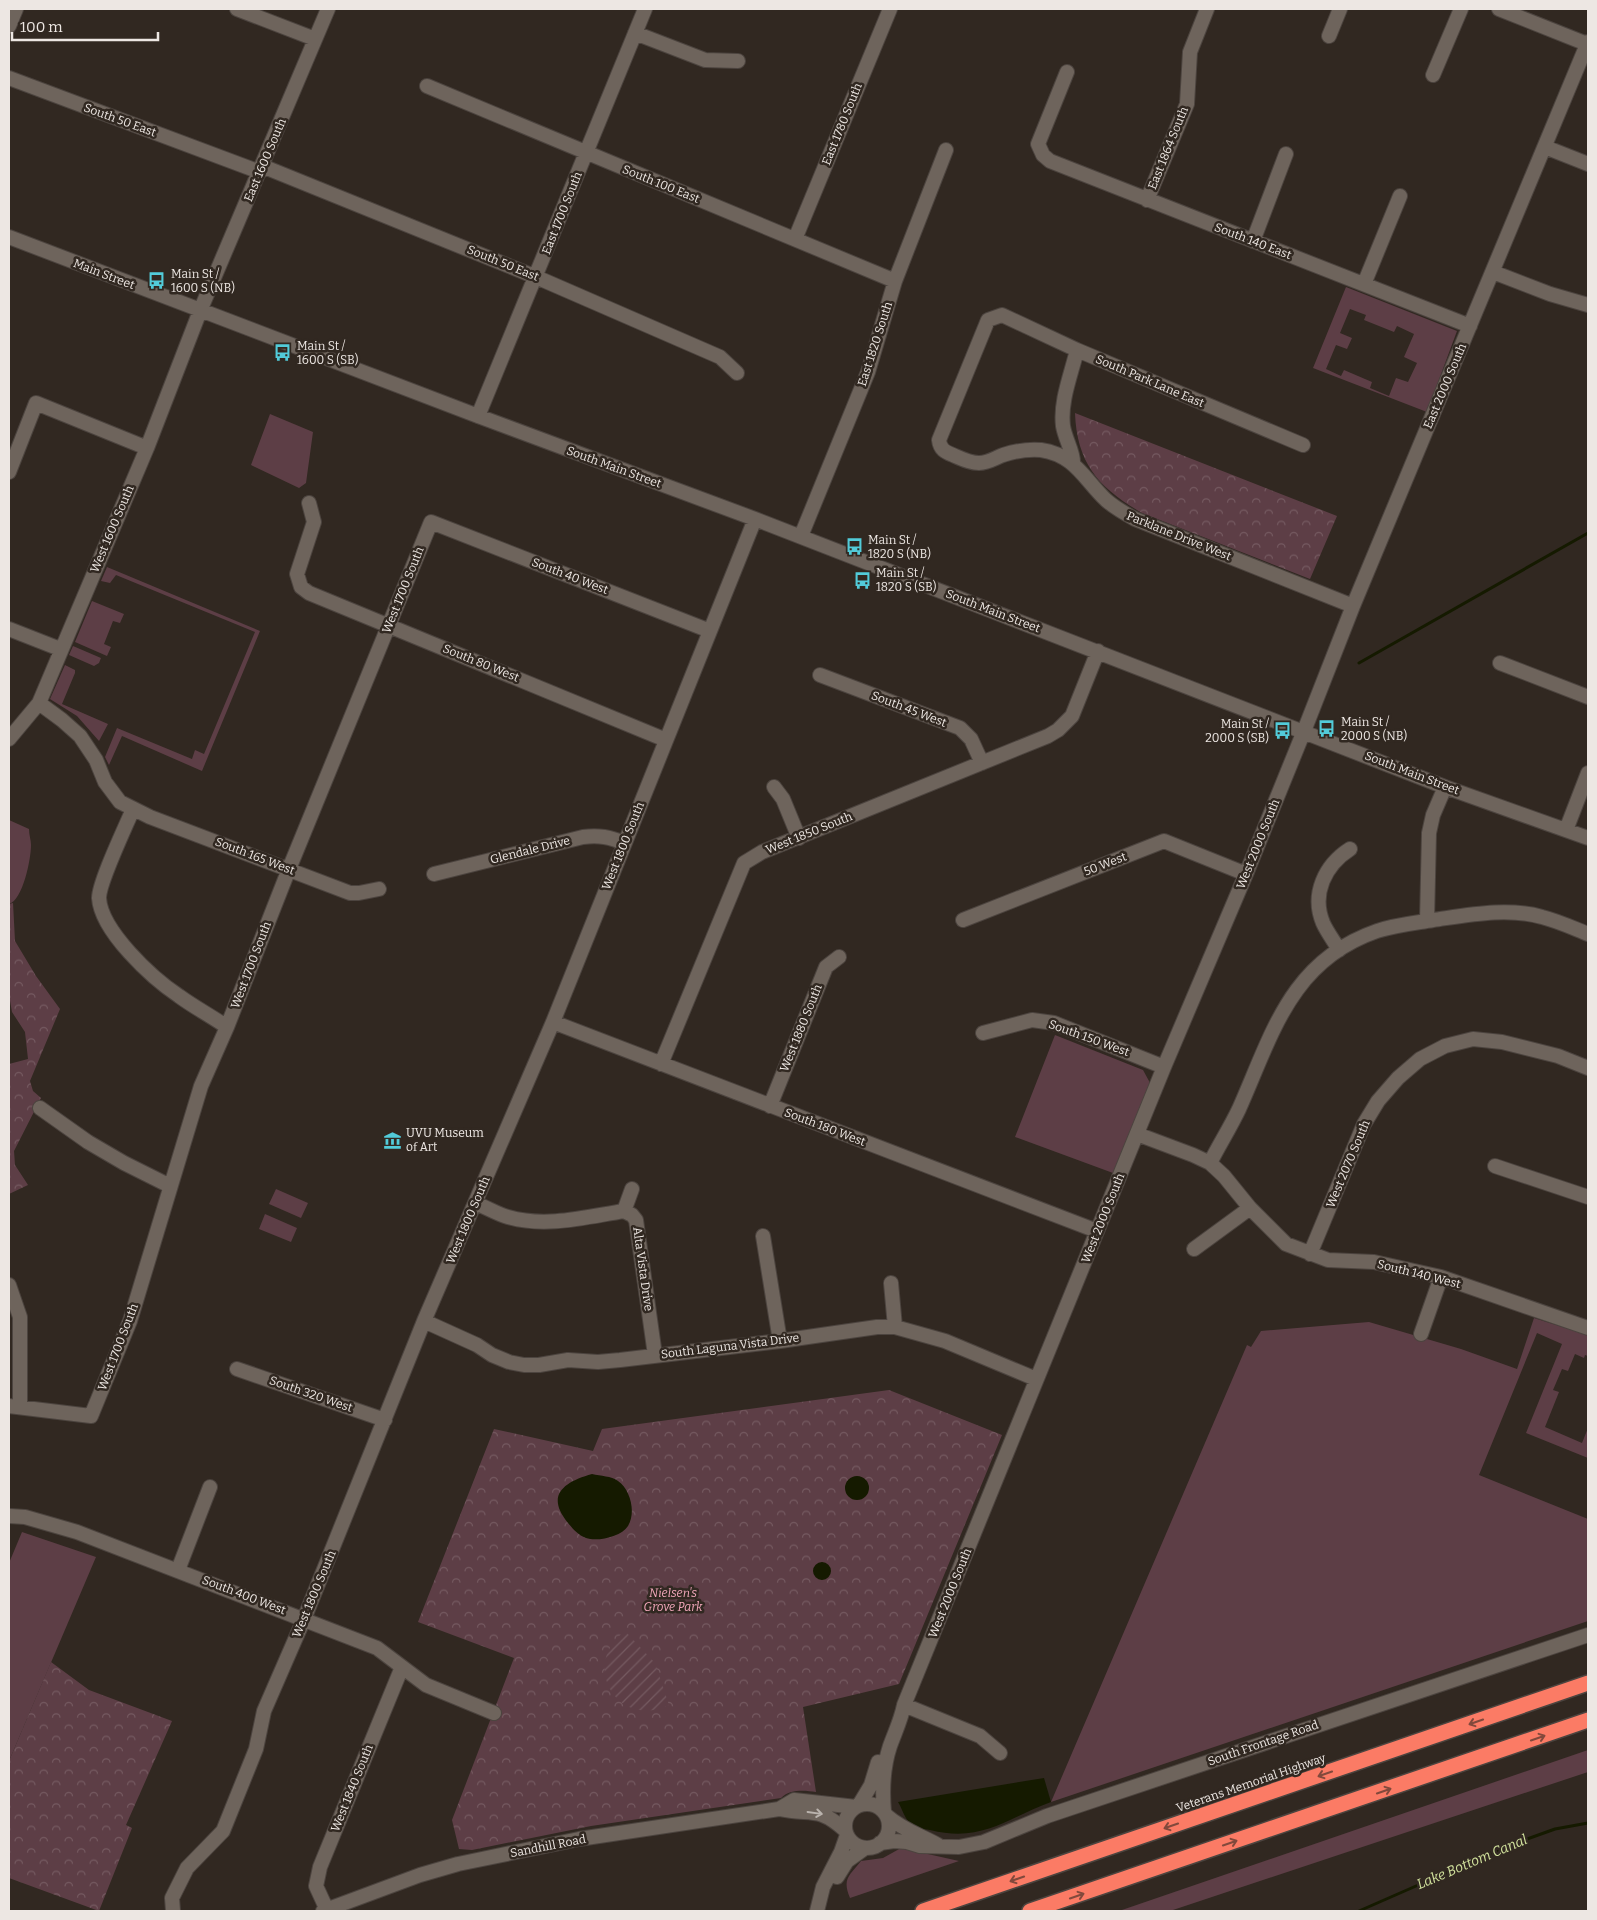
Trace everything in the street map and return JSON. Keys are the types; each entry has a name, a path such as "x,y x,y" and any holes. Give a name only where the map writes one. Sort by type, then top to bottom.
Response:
{"highway":[{"name":"Veterans Memorial Highway","path":"923,1911 1588,1683"},
{"path":"1030,1911 1588,1720"}],"street":[{"path":"9,26 16,9"},
{"path":"237,9 315,39"},
{"name":"East 1600 South","path":"200,311 328,9"},
{"name":"East 1700 South","path":"478,416 645,9"},
{"name":"East 1780 South","path":"795,239 890,9"},
{"name":"East 1864 South","path":"1147,200 1186,104 1190,52 1207,9"},
{"path":"1329,36 1340,9"},
{"path":"1433,75 1461,9"},
{"path":"1499,9 1588,43"},
{"path":"636,33 705,60 738,61"},
{"name":"East 2000 South","path":"1304,731 1353,606 1588,43"},
{"name":"South 140 East","path":"1067,72 1038,144 1043,155 1054,164 1470,326"},
{"name":"South 50 East","path":"9,78 261,169 536,277 720,356 738,373"},
{"name":"South 100 East","path":"427,86 895,281"},
{"path":"1545,147 1588,164"},
{"name":"East 1820 South","path":"801,536 868,372 895,281 946,150"},
{"path":"1253,241 1286,154"},
{"path":"1364,284 1400,196"},
{"name":"Main Street","path":"9,237 200,311"},
{"path":"1493,272 1562,298 1588,305"},
{"name":"South Main Street","path":"200,311 755,518 1445,787 1588,838"},
{"name":"West 1600 South","path":"9,739 39,703 60,649 147,448 200,311"},
{"name":"South Park Lane East","path":"939,444 940,436 988,320 998,316 1006,316 1077,350 1303,445"},
{"path":"1073,463 1074,458 1064,433 1063,410 1077,350"},
{"path":"9,472 36,404 147,448"},
{"name":"Parklane Drive West","path":"939,444 944,452 977,464 992,461 1016,451 1028,450 1052,453 1073,463 1109,503 1135,519 1353,606"},
{"name":"South 80 West","path":"309,503 314,522 297,569 299,583 309,593 666,740"},
{"name":"West 1800 South","path":"172,1911 172,1898 187,1868 223,1831 256,1749 264,1711 386,1420 424,1321 553,1022 755,518"},
{"name":"South 40 West","path":"431,522 710,631"},
{"name":"West 1700 South","path":"14,1406 92,1416 130,1321 201,1086 431,522"},
{"path":"9,629 60,649"},
{"name":"West 1850 South","path":"661,1064 744,863 762,852 1048,736 1058,730 1072,716 1098,651"},
{"path":"1500,663 1588,697"},
{"name":"South 45 West","path":"820,675 960,728 972,739 982,763"},
{"name":"South 165 West","path":"39,703 80,736 96,760 105,782 120,802 150,817 350,893 379,889"},
{"name":"West 2000 South","path":"885,1814 882,1792 885,1767 890,1745 901,1720 904,1705 1164,1067 1304,731"},
{"path":"1566,830 1588,774"},
{"path":"774,787 784,799 799,838"},
{"path":"1427,921 1429,834 1433,816 1445,787"},
{"path":"133,809 105,877 99,897 108,925 141,965 178,996 227,1026"},
{"name":"Glendale Drive","path":"434,874 583,837 596,835 624,843"},
{"name":"50 West","path":"963,920 1164,841 1246,874"},
{"path":"1339,950 1323,924 1318,898 1325,872 1333,862 1350,849"},
{"path":"1210,1163 1238,1111 1272,1030 1288,1001 1311,972 1339,950 1378,930 1471,914 1514,913 1541,917 1588,934"},
{"name":"West 1880 South","path":"770,1106 826,967 839,957"},
{"name":"South 150 West","path":"983,1033 1032,1020 1054,1023 1164,1067"},
{"name":"South 180 West","path":"553,1022 1097,1231"},
{"name":"West 2070 South","path":"1310,1254 1364,1124 1378,1101 1398,1078 1420,1059 1445,1046 1473,1039 1502,1042 1558,1056 1588,1068"},
{"path":"40,1108 88,1142 170,1186"},
{"name":"South 140 West","path":"1137,1134 1194,1155 1210,1163 1224,1176 1250,1208 1286,1244 1328,1260 1374,1262 1441,1277 1588,1328"},
{"path":"1496,1166 1588,1197"},
{"name":"Alta Vista Drive","path":"632,1189 624,1210 636,1220 655,1356"},
{"path":"475,1203 507,1217 533,1222 565,1221 624,1210"},
{"path":"1194,1249 1250,1208"},
{"path":"763,1236 780,1341"},
{"path":"1421,1334 1441,1277"},
{"path":"891,1283 895,1327"},
{"path":"9,1284 20,1317 14,1406"},
{"name":"South Laguna Vista Drive","path":"424,1321 478,1345 492,1355 524,1365 539,1365 568,1360 598,1362 780,1341 877,1326 895,1327 945,1341 1036,1379"},
{"name":"South 320 West","path":"237,1369 386,1420"},
{"path":"178,1570 210,1486"},
{"name":"South 400 West","path":"9,1516 26,1517 76,1532 377,1648 426,1685 494,1713"},
{"name":"South Frontage Road","path":"880,1844 894,1840 920,1846 958,1847 984,1842 1048,1816 1588,1635"},
{"name":"West 1840 South","path":"325,1911 316,1886 320,1867 402,1667"},
{"path":"904,1705 980,1736 1000,1753"},
{"name":"West 2000 South","path":"858,1806 874,1777 883,1742 893,1717 904,1705"},
{"name":"Sandhill Road","path":"779,1809 794,1800 858,1806"},
{"path":"872,1804 885,1814 888,1831 880,1844 865,1848 855,1854 842,1868 818,1911 823,1887 841,1852 846,1833 847,1816 858,1806 872,1804"},
{"name":"Sandhill Road","path":"325,1911 420,1875 458,1864 579,1839 779,1809 794,1812 820,1813 834,1820 846,1833"},
{"name":"South Frontage Road","path":"885,1814 906,1831 923,1836 938,1846"},
{"path":"846,1833 855,1844 865,1848"}],"green space":[{"path":"1346,287 1457,331 1427,412 1313,368","holes":["1350,309 1366,315 1364,320 1394,332 1397,326 1414,334 1404,357 1417,363 1408,382 1396,378 1389,396 1370,388 1372,382 1344,370 1341,376 1326,369 1336,345 1347,349 1352,338 1340,333"]},
{"path":"1075,413 1337,516 1310,579 1142,513 1127,504 1102,484 1093,473 1080,447"},
{"path":"270,414 313,432 306,483 299,488 251,465"},
{"path":"107,567 260,631 202,771 122,736 109,765 105,757 117,728 192,759 195,750 204,754 255,632 116,575 110,583 101,581"},
{"path":"92,601 124,614 120,623 113,621 104,644 111,647 107,656 75,642"},
{"path":"73,646 101,658 99,663 94,666 69,655"},
{"path":"65,665 75,670 75,673 62,704 108,724 99,741 77,716 50,699"},
{"path":"9,820 29,829 31,845 30,860 22,887 14,901 9,904"},
{"path":"13,903 15,941 36,976 60,1009 30,1081 33,1091 41,1098 14,1151 15,1165 28,1185 9,1194 9,1064 28,1059 25,1032 12,1012 9,995 9,904"},
{"path":"1055,1035 1143,1070 1149,1081 1149,1088 1113,1173 1015,1137"},
{"path":"276,1189 308,1203 301,1218 269,1204"},
{"path":"265,1214 297,1228 291,1242 259,1229"},
{"path":"1534,1318 1588,1335 1588,1356 1585,1355 1584,1358 1575,1354 1568,1371 1562,1369 1553,1390 1559,1392 1545,1427 1582,1443 1588,1428 1588,1458 1526,1433 1562,1344 1537,1333 1479,1475 1588,1519 1588,1621 1051,1802 1247,1345 1251,1347 1261,1331 1369,1322 1461,1349 1517,1369"},
{"name":"Nielsen's Grove Park","path":"889,1390 1002,1435 899,1684 803,1707 816,1792 793,1792 781,1798 591,1826 472,1850 459,1849 452,1820 514,1658 418,1622 494,1429 593,1451 602,1429"},
{"path":"22,1532 96,1557 9,1761 9,1563"},
{"path":"625,1631 655,1663 669,1705 651,1710 634,1709 621,1702 611,1690 605,1676 605,1660 612,1645"},
{"path":"51,1662 89,1690 172,1721 126,1825 132,1828 99,1911 9,1878 9,1761"},
{"path":"1588,1750 1588,1772 1170,1911 1119,1911"},
{"path":"901,1848 959,1861 850,1898 847,1886 848,1878 861,1861 883,1858"}],"shaded area":[{"path":"592,1474 609,1477 618,1481 626,1490 631,1502 632,1515 628,1526 625,1530 609,1538 591,1539 581,1535 568,1523 558,1505 558,1497 566,1486 573,1481"},
{"path":"857,1476 866,1479 869,1488 866,1497 857,1500 848,1497 845,1488 848,1479"},
{"path":"818,1562 826,1562 831,1567 829,1578 818,1580 813,1575 813,1567"},
{"path":"1044,1778 1051,1802 993,1827 964,1834 919,1828 907,1820 898,1802"}],"waterway":[{"path":"1359,663 1588,533"},
{"name":"Lake Bottom Canal","path":"1359,1911 1505,1847 1555,1829 1588,1823"}],"place":[{"name":"Main St / 1600 S (NB)","path":"157,281"},
{"name":"Main St / 1600 S (SB)","path":"283,353"},
{"name":"Main St / 1820 S (NB)","path":"854,547"},
{"name":"Main St / 1820 S (SB)","path":"862,580"},
{"name":"Main St / 2000 S (NB)","path":"1327,729"},
{"name":"Main St / 2000 S (SB)","path":"1283,731"},
{"name":"UVU Museum of Art","path":"392,1140"}]}
